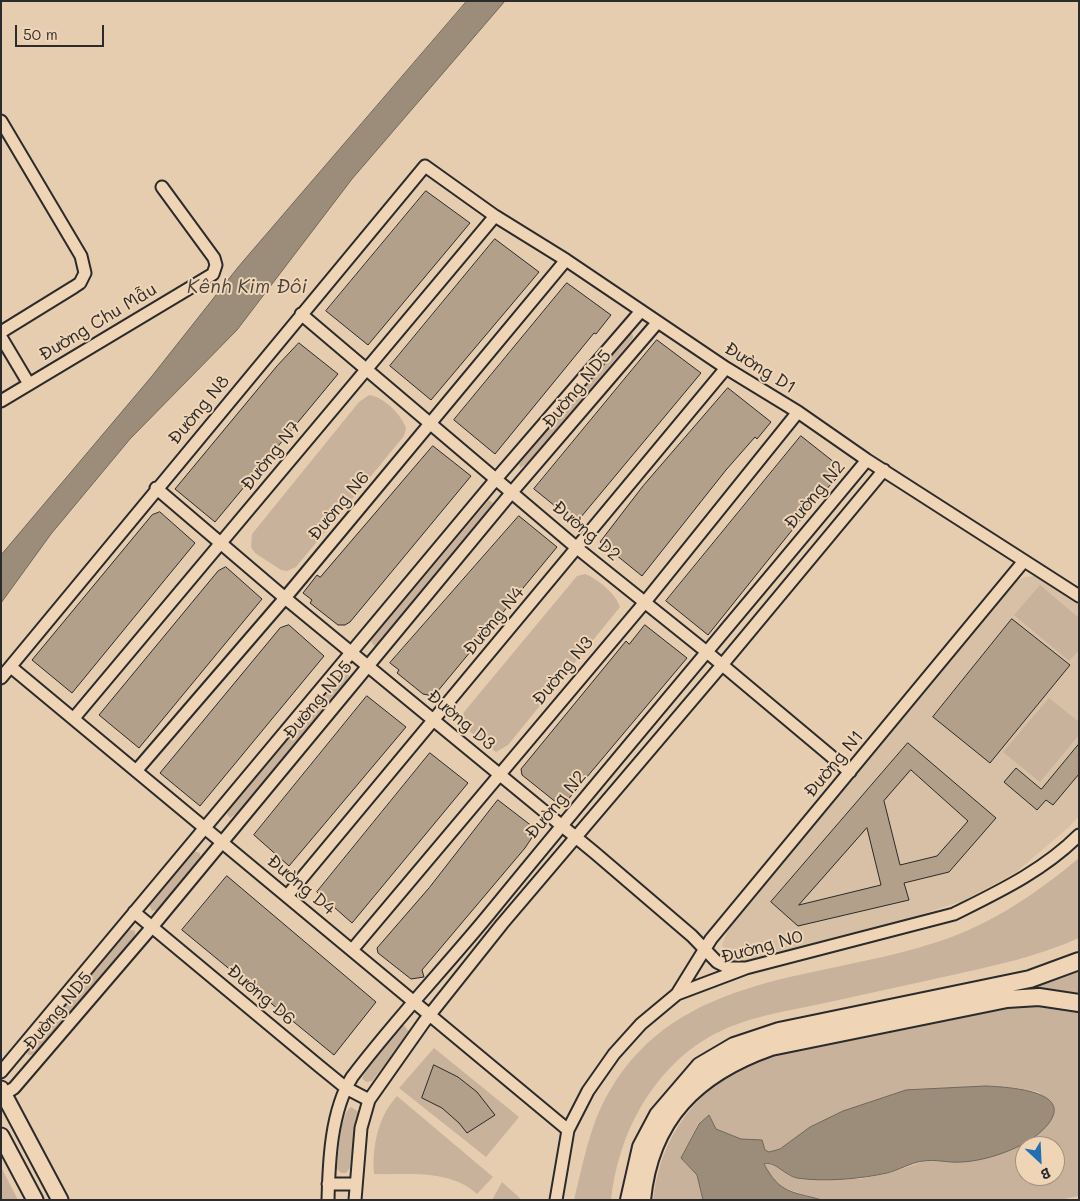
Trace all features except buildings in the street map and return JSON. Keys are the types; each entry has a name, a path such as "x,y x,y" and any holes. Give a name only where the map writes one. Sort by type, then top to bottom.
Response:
{"highway":[{"path":"629,1200 641,1147 658,1115 700,1066 734,1046 771,1033 1022,981 1079,961"},
{"path":"642,1200 649,1163 667,1123 695,1088 715,1072 742,1058 771,1047 1001,1000 1039,997 1079,1003"}],"main road":[{"path":"2,1093 60,1200"},
{"path":"1,1136 35,1200"}],"street":[{"path":"1,121 81,256 85,273 80,283 1,332"},
{"name":"Đường D1","path":"424,166 495,216 566,260 657,323 798,412 868,460 1079,596"},
{"name":"Đường N8","path":"1,678 156,488 424,166"},
{"name":"Đường Chu Mẫu","path":"1,401 213,274 216,265 214,258 162,187"},
{"name":"Đường N7","path":"74,718 495,216"},
{"name":"Đường N6","path":"136,771 285,598 566,260"},
{"name":"Đường ND5","path":"1,1072 496,479 641,311"},
{"name":"Đường D2","path":"301,314 577,548 708,653 850,772"},
{"name":"Đường ND5","path":"2,1093 14,1088 27,1074 152,927 512,492 657,323"},
{"path":"1,337 29,384"},
{"name":"Đường N4","path":"287,896 726,368"},
{"name":"Đường N3","path":"352,950 645,602 798,412"},
{"name":"Đường N2","path":"328,1200 328,1184 336,1123 346,1088 365,1060 868,460"},
{"name":"Đường N2","path":"355,1200 361,1128 370,1100 430,1014 502,924 647,750 722,665 884,470"},
{"name":"Đường D3","path":"156,488 285,598 576,837 673,919 724,966 746,968"},
{"path":"788,555 803,567"},
{"name":"Đường N1","path":"677,994 683,988 704,949 1024,561"},
{"name":"Đường D4","path":"11,667 568,1130"},
{"path":"634,741 647,750"},
{"name":"Đường N0","path":"556,1200 568,1130 588,1091 614,1054 641,1024 677,994 746,968 954,914 982,902 1040,868 1079,836"},
{"name":"Đường D6","path":"134,912 346,1088 370,1100"},
{"path":"490,913 502,924"},
{"path":"328,1184 356,1184"}],"shaded area":[{"path":"629,333 633,335 633,338 629,343 529,462 520,468 519,461"},
{"path":"369,395 380,399 396,412 406,428 404,436 296,567 287,571 281,570 255,553 251,547 252,534 359,402"},
{"path":"489,500 493,503 490,510 382,640 374,646 371,641 373,638"},
{"path":"585,574 606,587 615,597 620,607 508,745 496,752 463,726 464,712 577,576"},
{"path":"1039,575 1079,603 1079,816 1069,827 1015,873 965,900 872,931 740,965 734,964 728,958 722,945 729,927 1012,584 1022,578"},
{"path":"1040,585 1079,618 1079,650 1069,661 1014,615"},
{"path":"345,673 349,676 346,683 238,812 230,818 227,814 228,810"},
{"path":"1049,698 1079,722 1079,735 1040,782 1003,752"},
{"path":"193,851 200,853 200,858 157,910 152,911 148,903"},
{"path":"1079,858 1079,938 1047,951 998,965 766,1016 722,1030 688,1051 654,1086 630,1129 621,1152 611,1200 574,1200 584,1158 602,1104 639,1052 674,1023 714,1001 757,986 802,974 895,954 959,934 978,926 1013,906"},
{"path":"128,929 135,931 135,936 37,1055 28,1055 27,1050"},
{"path":"1079,968 1079,997 1038,991 1035,985"},
{"path":"1028,1005 1051,1006 1079,1013 1079,1196 1060,1200 822,1200 780,1187 774,1182 763,1164 766,1162 796,1178 860,1179 889,1173 925,1161 970,1161 1007,1151 1015,1144 1015,1186 1065,1186 1065,1136 1024,1136 1053,1111 1047,1098 1038,1092 1017,1088 985,1086 906,1090 843,1111 810,1127 780,1149 769,1152 765,1150 762,1141 741,1139 716,1129 709,1116 698,1124 681,1158 697,1175 703,1200 653,1200 657,1177 664,1155 673,1135 685,1116 716,1085 736,1072 770,1057 796,1050 946,1019"},
{"path":"404,1025 409,1032 407,1037 372,1081 366,1082 362,1078 376,1055 393,1033"},
{"path":"434,1048 519,1117 486,1157 399,1088"},
{"path":"397,1096 493,1177 477,1194 454,1180 442,1177 415,1174 374,1174 374,1153 378,1132 385,1113"},
{"path":"351,1107 359,1112 356,1118 350,1168 346,1173 341,1173 337,1169 340,1135 344,1117"},
{"path":"1,1167 18,1200 1,1200"},
{"path":"502,1182 522,1200 492,1200"}],"water":[{"name":"Kênh Kim Đôi","path":"467,1 505,1 352,179 237,330 130,439 51,534 1,603 1,555 152,376 239,266"},
{"path":"986,1086 1020,1089 1044,1097 1052,1103 1054,1112 1049,1123 1035,1136 1015,1136 1015,1148 984,1159 961,1162 923,1161 887,1173 830,1180 797,1178 771,1164 764,1164 775,1181 787,1190 822,1200 703,1200 697,1175 681,1158 699,1124 709,1115 716,1129 741,1139 762,1140 765,1150 769,1152 780,1149 810,1127 843,1111 906,1090"}]}
